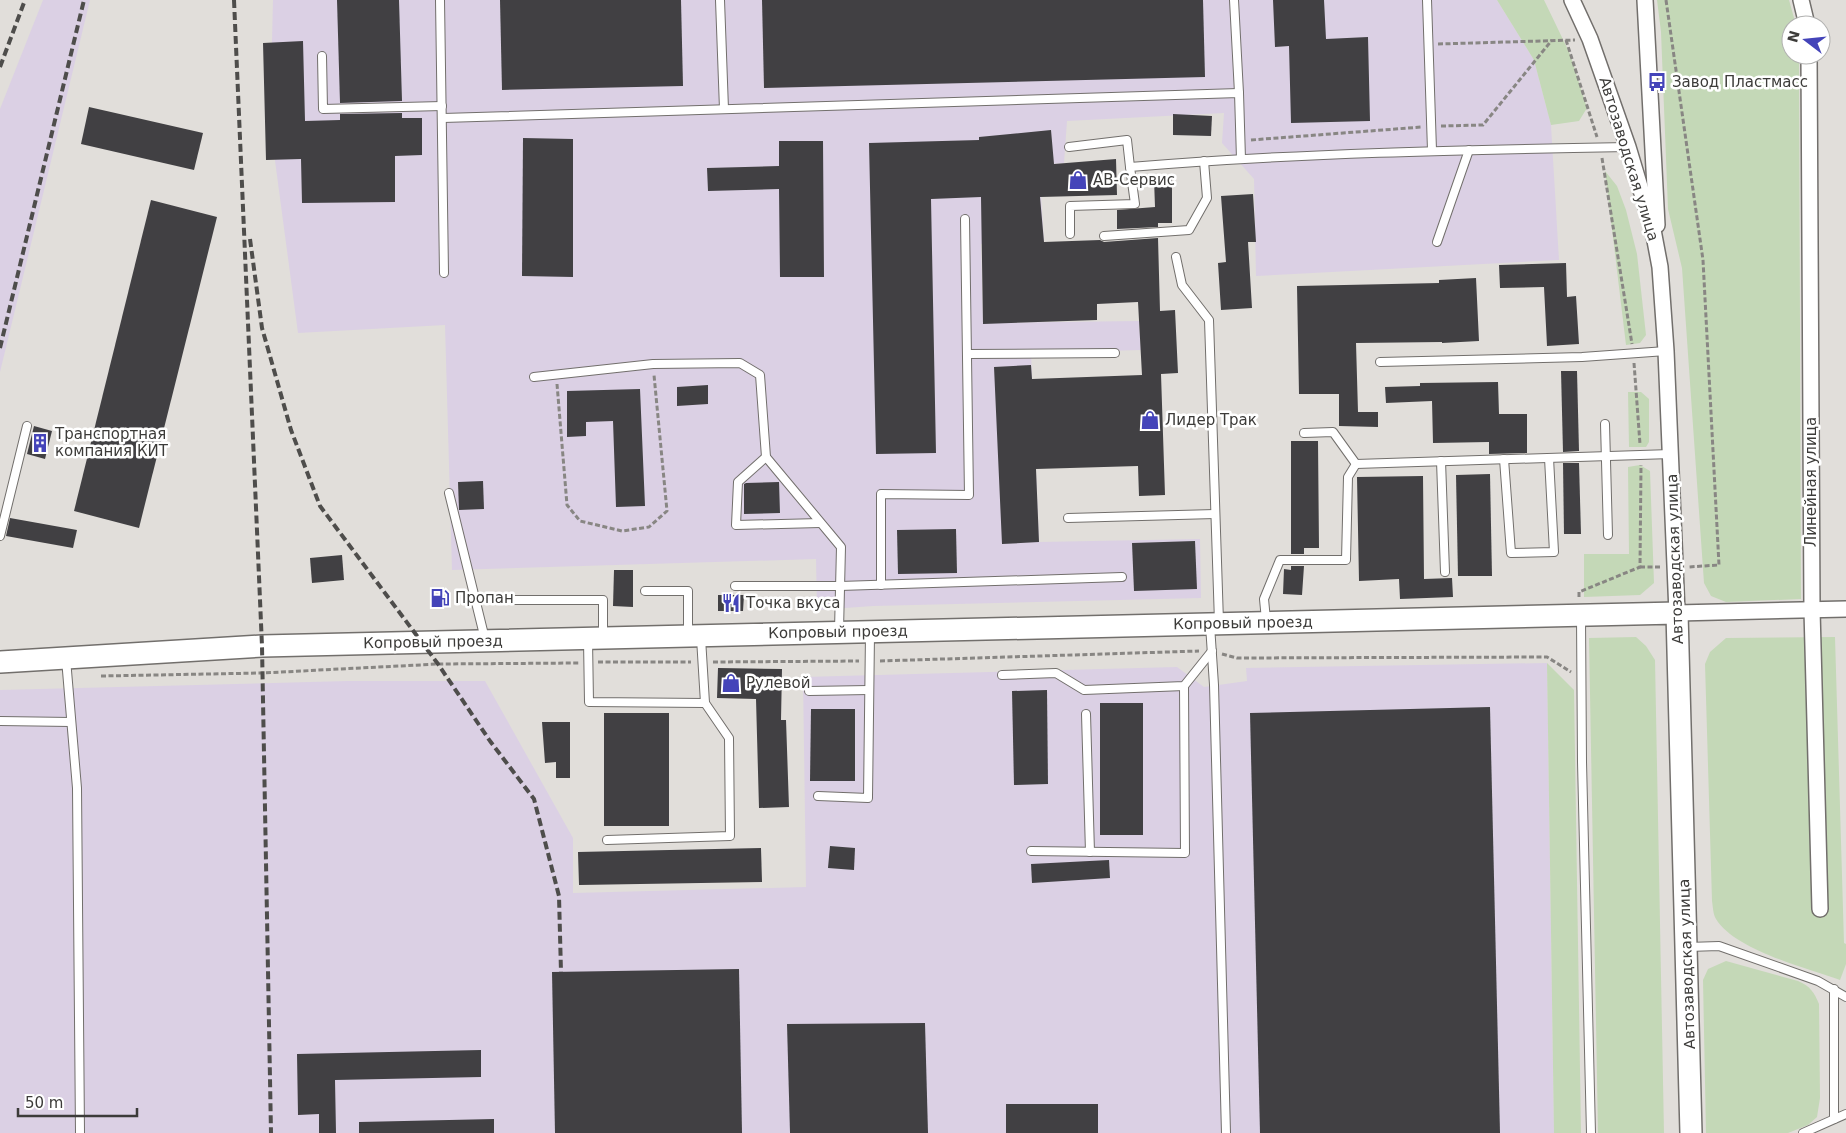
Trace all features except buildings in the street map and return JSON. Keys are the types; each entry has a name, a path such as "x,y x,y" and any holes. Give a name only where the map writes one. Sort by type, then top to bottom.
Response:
{"main road":[{"name":"Копровый проезд","path":"0,662 262,646 1677,613"},
{"name":"Автозаводская улица","path":"1677,613 1691,1133"}],"street":[{"name":"Автозаводская улица","path":"1572,0 1590,39 1628,147 1652,230 1660,267 1666,352 1677,613"},
{"path":"1645,0 1660,267"},
{"path":"1801,0 1805,15"},
{"name":"Линейная улица","path":"1809,65 1812,610 1820,909"},
{"path":"1677,613 1846,609"}],"lane":[{"path":"440,0 444,273"},
{"path":"720,0 724,109"},
{"path":"1234,0 1241,159"},
{"path":"1427,0 1432,150"},
{"path":"322,56 323,109 442,106"},
{"path":"443,118 1239,93"},
{"path":"1069,147 1127,140 1135,204 1070,206 1070,234"},
{"path":"1130,167 1204,161 1432,150 1628,147"},
{"path":"1437,242 1469,150"},
{"path":"1104,236 1189,230 1207,198 1204,161"},
{"path":"881,585 881,494 969,495 965,219"},
{"path":"1176,257 1182,285 1210,320 1215,514 1215,624 1212,651 1226,1133"},
{"path":"1380,362 1582,357 1666,352"},
{"path":"967,354 1115,353"},
{"path":"534,377 653,364 740,363 760,376 766,457 841,548 839,632"},
{"path":"1606,424 1608,535"},
{"path":"0,536 27,426"},
{"path":"1304,433 1333,432 1356,464"},
{"path":"1356,464 1671,454"},
{"path":"766,457 738,482 736,525 820,523"},
{"path":"1504,459 1511,553 1554,552 1549,458"},
{"path":"1441,461 1445,572"},
{"path":"1266,623 1264,598 1280,560 1346,560 1348,477 1356,464"},
{"path":"449,493 485,641"},
{"path":"1068,518 1215,514"},
{"path":"735,586 840,586 1122,577"},
{"path":"607,840 730,836 729,738 704,703 702,662 695,636 688,591 644,591"},
{"path":"509,600 603,600 590,662 589,702 704,703"},
{"path":"1580,615 1591,1133"},
{"path":"818,796 868,798 870,632"},
{"path":"1031,851 1185,853 1184,686 1212,651"},
{"path":"66,659 77,788 80,1133"},
{"path":"1002,675 1056,673 1084,690 1184,686"},
{"path":"809,691 869,690"},
{"path":"1086,714 1090,852"},
{"path":"0,721 71,722"},
{"path":"1686,947 1719,946 1818,981 1846,996"},
{"path":"1834,989 1834,1119"},
{"path":"1803,1133 1846,1114"}],"path":[{"path":"1640,567 1719,565 1703,260 1666,0"},
{"path":"1428,45 1590,39"},
{"path":"1240,141 1431,126 1483,126 1552,40"},
{"path":"556,376 567,505 580,521 622,531 649,527 668,511 653,364"},
{"path":"99,676 262,673 438,664 869,662 1212,651 1238,658 1547,657 1581,678"}],"shaded area":[{"path":"43,0 90,0 0,372 0,109"},
{"path":"273,0 1497,0 1534,60 1551,125 1559,260 1256,276 1254,179 1222,143 1224,113 1067,121 1064,163 1039,165 1044,242 981,244 983,323 1139,321 1141,350 1031,353 1039,542 1200,539 1201,598 873,606 817,610 816,559 452,570 445,325 298,333 270,123"},
{"path":"1547,663 1554,1133 0,1133 0,690 348,681 485,681 573,838 573,893 806,887 803,677 1177,667 1204,687 1247,681 1246,668"}],"green space":[{"path":"1497,0 1544,0 1570,54 1587,108 1579,121 1551,125 1534,60"},
{"path":"1657,0 1789,0 1793,15 1781,15 1781,65 1799,65 1801,599 1726,602 1711,596 1704,583 1682,268 1668,209 1661,32"},
{"path":"1605,171 1617,186 1626,210 1637,254 1646,335 1640,343 1626,345"},
{"path":"1628,392 1641,392 1649,399 1649,442 1646,447 1629,447"},
{"path":"1640,465 1650,471 1654,583 1640,595 1584,597 1584,554 1629,554 1628,467"},
{"path":"1636,637 1646,646 1655,660 1664,1133 1598,1133 1589,638"},
{"path":"1835,637 1844,943 1846,944 1846,964 1840,980 1791,964 1755,949 1725,930 1715,917 1712,901 1705,664 1710,652 1726,638"},
{"path":"1547,663 1574,690 1581,1133 1554,1133"},
{"path":"1726,961 1798,981 1809,987 1819,1004 1820,1098 1817,1117 1808,1125 1788,1133 1706,1133 1703,980 1708,969"}],"railway":[{"path":"0,67 25,0"},
{"path":"0,348 84,0"},
{"path":"234,0 262,646 271,1133"},
{"path":"250,239 262,328 291,430 320,506 438,664 490,741 534,799 559,896 561,972"}],"place":[{"name":"Завод Пластмасс","path":"1657,82"},
{"name":"АВ-Сервис","path":"1078,180"},
{"name":"Лидер Трак","path":"1150,420"},
{"name":"Транспортная компания КИТ","path":"40,443"},
{"name":"Пропан","path":"440,598"},
{"name":"Точка вкуса","path":"731,603"},
{"name":"Рулевой","path":"731,683"}]}
